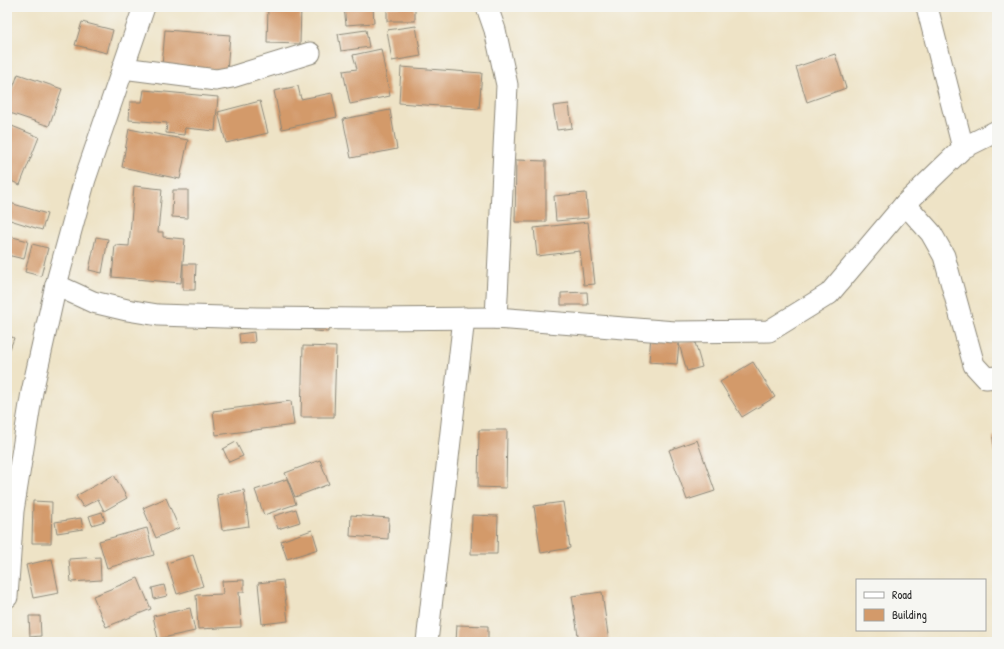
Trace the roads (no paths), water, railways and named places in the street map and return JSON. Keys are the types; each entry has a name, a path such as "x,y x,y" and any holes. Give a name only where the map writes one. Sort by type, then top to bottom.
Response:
{"street":[{"path":"487,7 495,30 506,85 496,318"},
{"path":"927,7 963,148"},
{"path":"7,597 13,511 32,392 56,284 85,179 123,68 140,11"},
{"path":"123,68 216,80 232,77 310,54"},
{"path":"56,284 93,302 158,315 264,318 496,318 675,332 769,331 829,294 905,204 963,148 997,131"},
{"path":"905,204 931,233 944,256 974,366 986,378 997,377"},
{"path":"428,642 464,318"}]}
